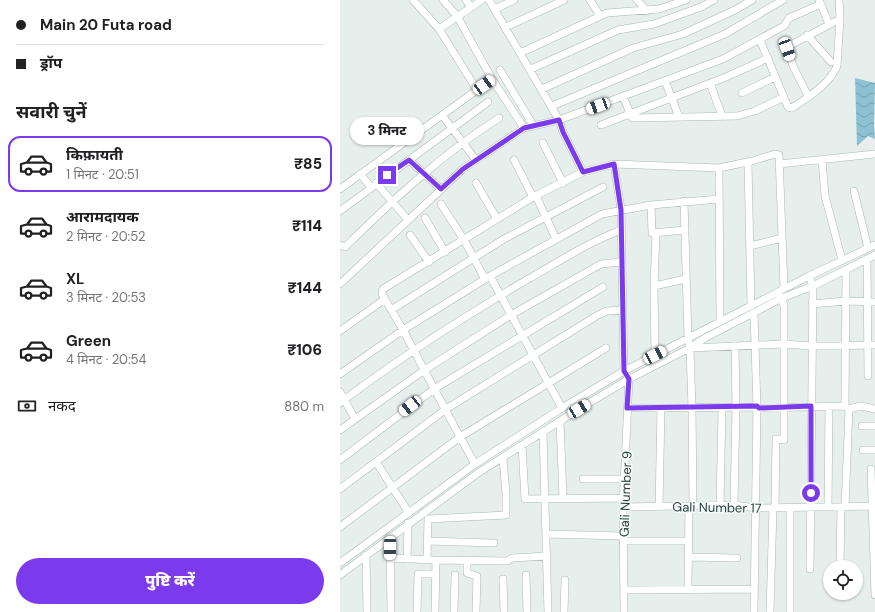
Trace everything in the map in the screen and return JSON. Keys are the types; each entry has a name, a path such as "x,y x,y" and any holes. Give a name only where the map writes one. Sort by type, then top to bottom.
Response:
{"street":[{"path":"413,0 439,29 477,90"},
{"path":"443,0 457,16 492,79 524,128"},
{"path":"466,0 472,7"},
{"path":"439,29 482,0"},
{"path":"489,0 506,26 520,53 552,106 583,172"},
{"path":"495,9 514,0"},
{"path":"506,26 564,0"},
{"path":"590,0 600,16"},
{"path":"637,0 647,10"},
{"path":"520,53 600,16 615,12 647,10 669,3 686,0"},
{"path":"531,69 618,30 654,24 702,7 714,0"},
{"path":"542,89 633,48 682,34 737,9 752,0"},
{"path":"552,106 725,34 783,0"},
{"path":"760,40 775,77 790,108 830,78 834,72 836,66 840,19 839,0"},
{"path":"340,284 463,169 524,128 533,124 560,121 723,59 784,26 789,18 820,2 829,24"},
{"path":"808,96 787,49 788,46 840,19"},
{"path":"808,35 831,62"},
{"path":"601,125 710,83 768,58"},
{"path":"500,70 533,124"},
{"path":"742,94 775,77"},
{"path":"340,188 492,79"},
{"path":"665,81 679,117"},
{"path":"710,83 722,116"},
{"path":"623,96 633,118 746,114 784,97"},
{"path":"340,211 488,102"},
{"path":"442,115 476,160"},
{"path":"340,245 345,247 423,173 463,141 499,118"},
{"path":"543,143 563,183"},
{"path":"475,464 446,409 423,371 382,292 383,289 535,196 583,172 614,164 719,168 777,154 780,164 782,238 781,294 784,305 784,440 776,439 770,612"},
{"path":"780,164 875,154"},
{"path":"409,160 441,189"},
{"path":"514,160 535,196 556,239"},
{"path":"822,160 825,196 842,260"},
{"path":"748,162 751,306"},
{"name":"Gali Number 9","path":"614,164 621,210 621,262 627,375 623,507 624,612"},
{"path":"719,168 720,326"},
{"path":"360,174 392,202 408,220"},
{"path":"476,183 498,219"},
{"path":"391,310 474,258 546,217 603,187"},
{"path":"340,575 408,523 478,473 560,421 655,355 688,338 733,320 754,314 781,294 811,281 842,260 872,246 854,191"},
{"path":"340,374 403,330 487,278 602,214 651,205 719,199"},
{"path":"684,201 688,338 690,348 692,408 688,590"},
{"path":"441,204 474,258 500,296 562,408"},
{"path":"651,205 652,233 685,230"},
{"path":"425,218 445,252"},
{"path":"342,402 413,350 500,296 591,243 621,230"},
{"path":"655,355 654,286 656,233"},
{"path":"410,235 429,262"},
{"path":"750,246 782,238"},
{"path":"733,320 751,306 811,281 846,270 875,255"},
{"path":"867,259 872,302 871,345 868,376"},
{"path":"340,430 423,371 511,315 601,264 621,262"},
{"path":"840,560 847,408 846,270"},
{"path":"654,286 686,279"},
{"path":"810,569 812,346 811,281"},
{"path":"340,460 434,389 603,287"},
{"path":"340,330 385,298"},
{"path":"812,304 846,301 872,302"},
{"path":"340,489 446,409 598,315 623,310"},
{"path":"754,314 757,406 754,612"},
{"path":"340,563 475,464 562,408 627,375 690,348 720,326"},
{"path":"690,348 783,344 812,346 871,345"},
{"path":"734,505 736,407 735,346"},
{"path":"340,527 460,437 606,348"},
{"path":"340,392 342,402 355,419"},
{"path":"627,408 722,408 757,406 759,408 811,406 847,408 861,406 875,409"},
{"path":"828,507 829,407"},
{"path":"659,506 661,408"},
{"path":"720,505 722,408"},
{"path":"560,421 563,498"},
{"path":"862,426 875,426"},
{"path":"543,432 548,612"},
{"path":"522,445 525,499 624,498"},
{"path":"863,450 875,450"},
{"path":"427,560 428,519 506,515 503,458"},
{"path":"376,462 409,512"},
{"path":"871,469 875,595"},
{"path":"583,479 624,479"},
{"name":"Gali Number 17","path":"623,507 734,505 756,508 811,508 873,506"},
{"path":"790,508 790,612"},
{"path":"406,559 408,523"},
{"path":"546,534 688,541"},
{"path":"390,537 391,612"},
{"path":"427,541 494,543"},
{"path":"366,555 367,612"},
{"path":"390,558 427,560 507,560 512,558 546,556"},
{"path":"688,557 737,558"},
{"path":"435,612 436,560"},
{"path":"467,560 467,573 477,576 476,612"},
{"path":"417,612 418,574 435,574"},
{"path":"454,612 455,575"},
{"path":"526,575 526,612"},
{"path":"503,579 504,612"},
{"path":"564,612 565,580"},
{"path":"624,590 754,589"}],"water":[{"path":"855,78 875,83 875,139 868,136 857,146"}],"route":[{"path":"387,175 409,160 441,189 463,169 524,128 533,124 559,120 563,132 583,172 608,164 614,164 621,210 624,371 629,379 627,408 722,408 757,406 759,408 811,406 811,493"}]}
